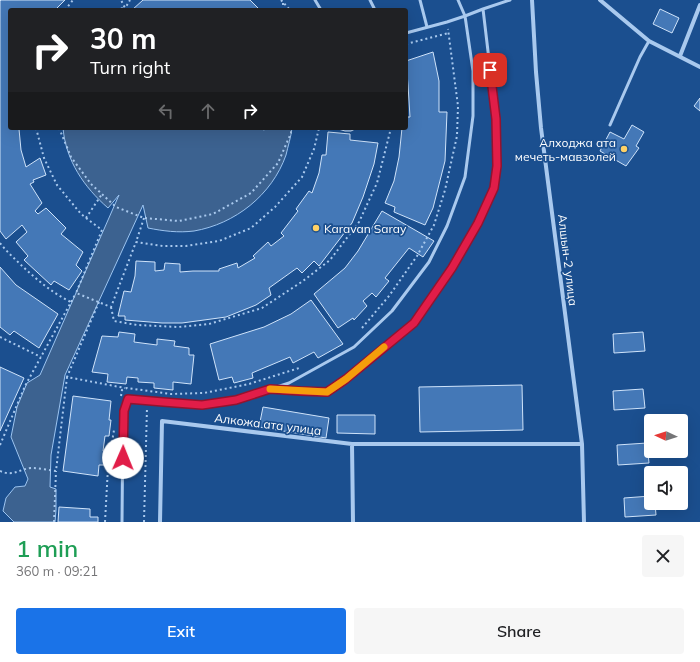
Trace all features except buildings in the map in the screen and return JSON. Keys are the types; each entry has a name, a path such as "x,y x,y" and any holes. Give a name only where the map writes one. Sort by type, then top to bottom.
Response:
{"street":[{"name":"Алшын-2 улица","path":"532,0 541,128 582,444 584,522"},
{"path":"600,0 649,41 700,67"},
{"path":"680,56 700,5"},
{"name":"Алкожа ата улица","path":"160,522 162,421 352,444"},
{"path":"353,522 352,444 582,444"}],"lane":[{"path":"420,0 427,27"},
{"path":"122,522 124,411 128,399 202,405 236,400 289,383 354,347 392,311 429,262 447,226 464,177 472,116 473,71 465,16 458,0"},
{"path":"408,32 447,22 483,8 510,0"},
{"path":"270,389 327,392 346,379 414,323 452,268 478,223 494,188 497,166 496,119 483,8"},
{"path":"610,125 640,57 649,41"}],"path":[{"path":"67,8 74,0"},
{"path":"358,332 389,296 418,256 434,225 446,190 457,136 458,106 447,22"},
{"path":"408,43 449,33"},
{"path":"0,445 25,386 76,293 102,230 81,214 58,185 44,158 37,130"},
{"path":"60,130 70,157 91,184 116,207 144,218 179,221 213,214 251,193 278,163 291,130"},
{"path":"136,242 163,246 186,246 219,240 251,228 275,208 302,177 314,149 319,130"},
{"path":"144,218 111,307 114,321 137,325 178,327 209,324 262,308 303,281 330,260 359,222 377,183 390,130"},
{"path":"86,218 102,194"},
{"path":"0,244 38,281 71,302"},
{"path":"76,293 111,307"},
{"path":"54,522 56,471 67,377 98,302"},
{"path":"0,337 41,357"},
{"path":"67,377 127,388 172,394 204,393 249,384 305,366"},
{"path":"120,398 122,390 127,388"},
{"path":"144,522 148,401"},
{"path":"105,522 108,467 115,428"},
{"path":"0,471 5,473 18,472 29,468 56,471"}],"water":[{"path":"63,130 292,130 286,155 280,169 271,183 262,195 250,205 224,222 188,232 148,228 143,205 65,375 51,455 50,487 56,489 55,522 14,522 3,511 6,498 15,487 25,486 28,479 11,437 17,407 27,383 40,375 119,195 108,208 99,200 84,182 72,162"}],"slow traffic":[{"path":"270,389 327,392 346,379 384,347"}],"place":[{"name":"Алходжа ата мечеть-мавзолей","path":"624,149"},
{"name":"Karavan Saray","path":"316,228"}],"route":[{"path":"123,458 124,411 128,399 202,405 236,400 270,389 327,392 346,379 414,323 452,268 478,223 494,188 497,166 496,119 490,70"}]}
